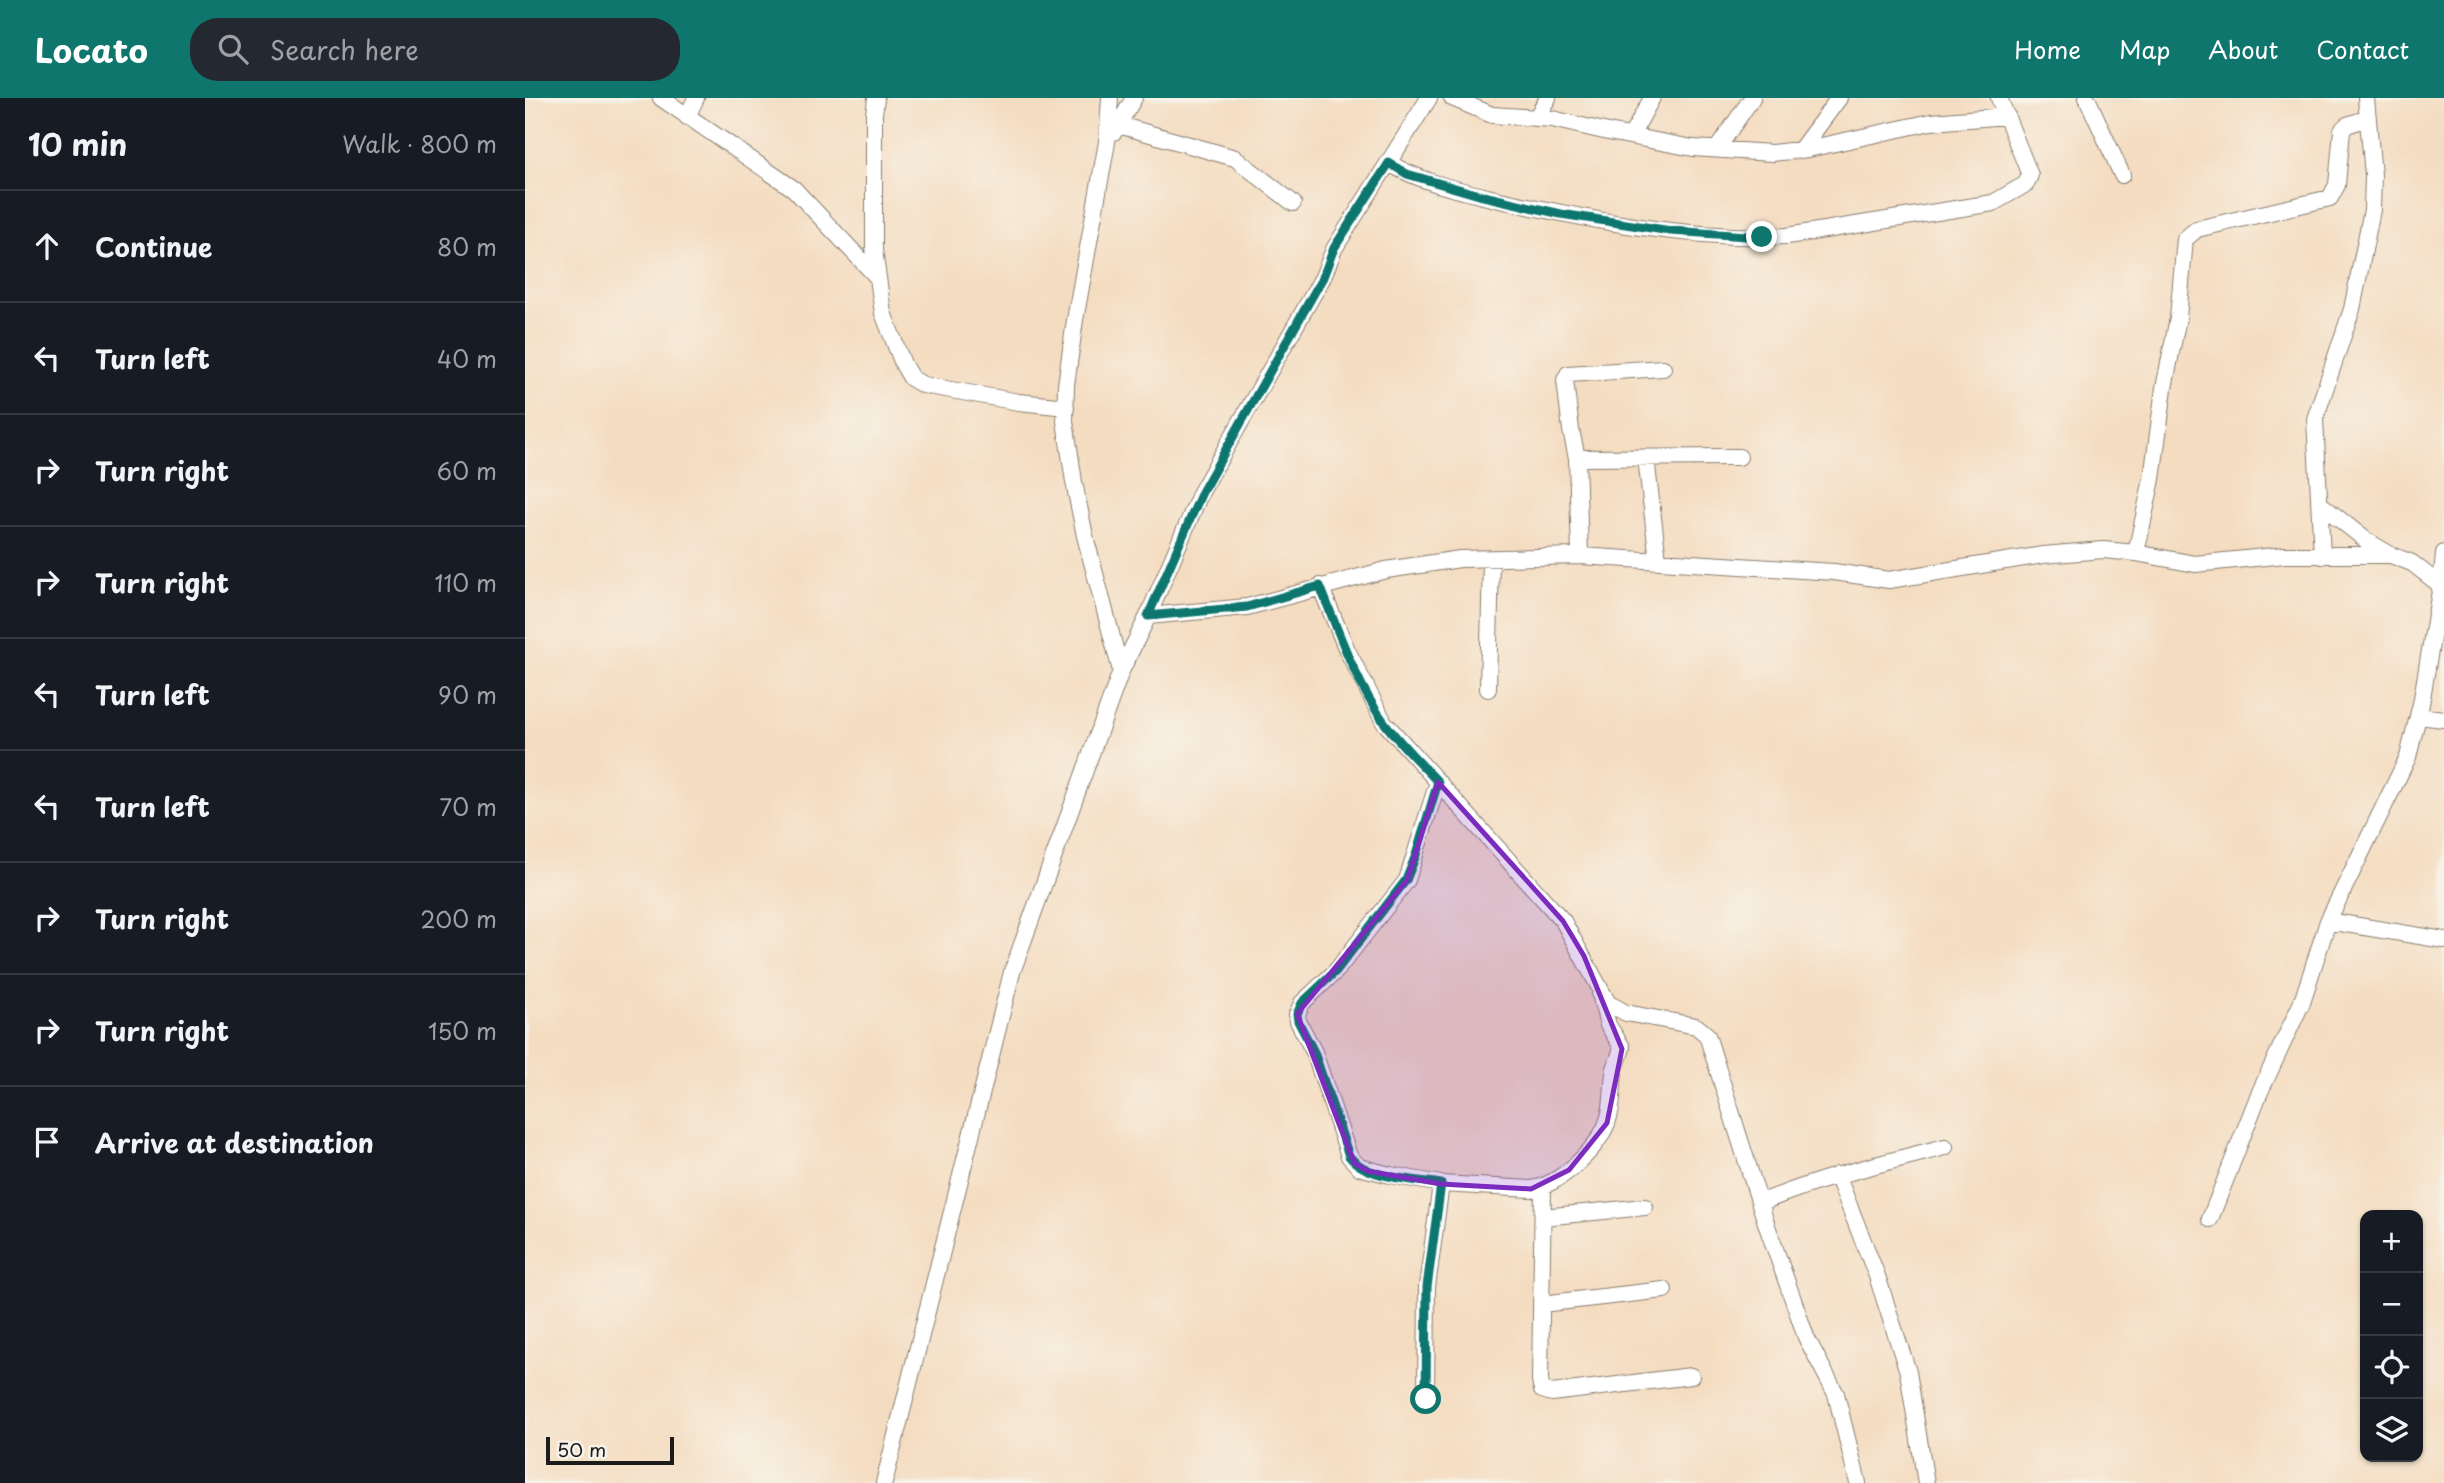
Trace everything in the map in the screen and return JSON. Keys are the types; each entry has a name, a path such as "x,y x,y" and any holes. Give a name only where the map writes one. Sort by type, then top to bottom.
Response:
{"street":[{"path":"661,98 795,189 878,278"},
{"path":"687,117 696,98"},
{"path":"876,98 874,250 883,313 902,364 916,382 1019,402 1066,407"},
{"path":"1110,98 1107,142 1075,320 1065,421 1085,536 1121,671"},
{"path":"1107,142 1133,98"},
{"path":"884,1483 1012,972 1121,671 1202,492 1323,277 1334,248 1429,98"},
{"path":"1452,98 1492,115 1562,121 1693,148 1772,153 1931,122 2007,116"},
{"path":"1536,118 1548,98"},
{"path":"1631,136 1653,98"},
{"path":"1717,149 1752,98"},
{"path":"1801,149 1839,98"},
{"path":"1389,163 1407,174 1479,195 1561,214 1671,231 1787,236 2000,200 2026,184 2030,178 1999,98"},
{"path":"2087,98 2122,175"},
{"path":"2322,556 2315,419 2352,309 2374,195 2366,98"},
{"path":"2136,553 2152,479 2164,388 2178,318 2185,239 2197,229 2330,198 2337,185 2342,130 2347,125 2368,118"},
{"path":"1119,125 1235,158 1293,203"},
{"path":"1580,556 1577,458 1565,380 1568,374 1663,368"},
{"path":"1577,458 1739,457"},
{"path":"1646,458 1658,560"},
{"path":"2319,503 2367,541 2412,563 2443,587"},
{"path":"1148,616 1247,607 1386,570 1460,559 1580,556 1834,572 1889,580 2043,555 2103,550 2195,564 2285,555 2391,555"},
{"path":"2210,1219 2259,1094 2302,1002 2328,921 2408,757 2443,587 2444,553"},
{"path":"1488,689 1491,559"},
{"path":"1320,586 1373,705 1391,731 1563,921 1584,956 1603,997 1616,1009 1626,1013 1687,1024 1700,1028 1707,1035 1806,1337 1836,1394 1857,1483"},
{"path":"2418,716 2444,719"},
{"path":"1438,782 1406,880 1336,971 1302,1003 1297,1014 1314,1052 1349,1156 1354,1163 1367,1171 1441,1184 1531,1189 1557,1181 1587,1153 1610,1116 1614,1072 1622,1047 1608,1025 1598,988"},
{"path":"2328,921 2444,940"},
{"path":"1760,1203 1837,1175 1945,1147"},
{"path":"1837,1175 1877,1276 1908,1372 1926,1483"},
{"path":"1426,1399 1427,1287 1441,1184"},
{"path":"1543,1187 1542,1390 1552,1393 1691,1376"},
{"path":"1543,1217 1645,1207"},
{"path":"1541,1304 1664,1290"}],"highlighted area":[{"path":"1438,782 1563,921 1584,956 1622,1049 1607,1123 1569,1170 1531,1189 1441,1184 1367,1171 1354,1163 1297,1014 1407,880"}],"route":[{"path":"1426,1399 1427,1287 1441,1184 1367,1171 1354,1163 1349,1156 1314,1052 1297,1014 1302,1003 1336,971 1406,880 1438,782 1405,747 1373,705 1320,586 1247,607 1148,616 1202,492 1323,277 1334,248 1389,163 1407,174 1479,195 1561,214 1671,231 1762,237"}]}
